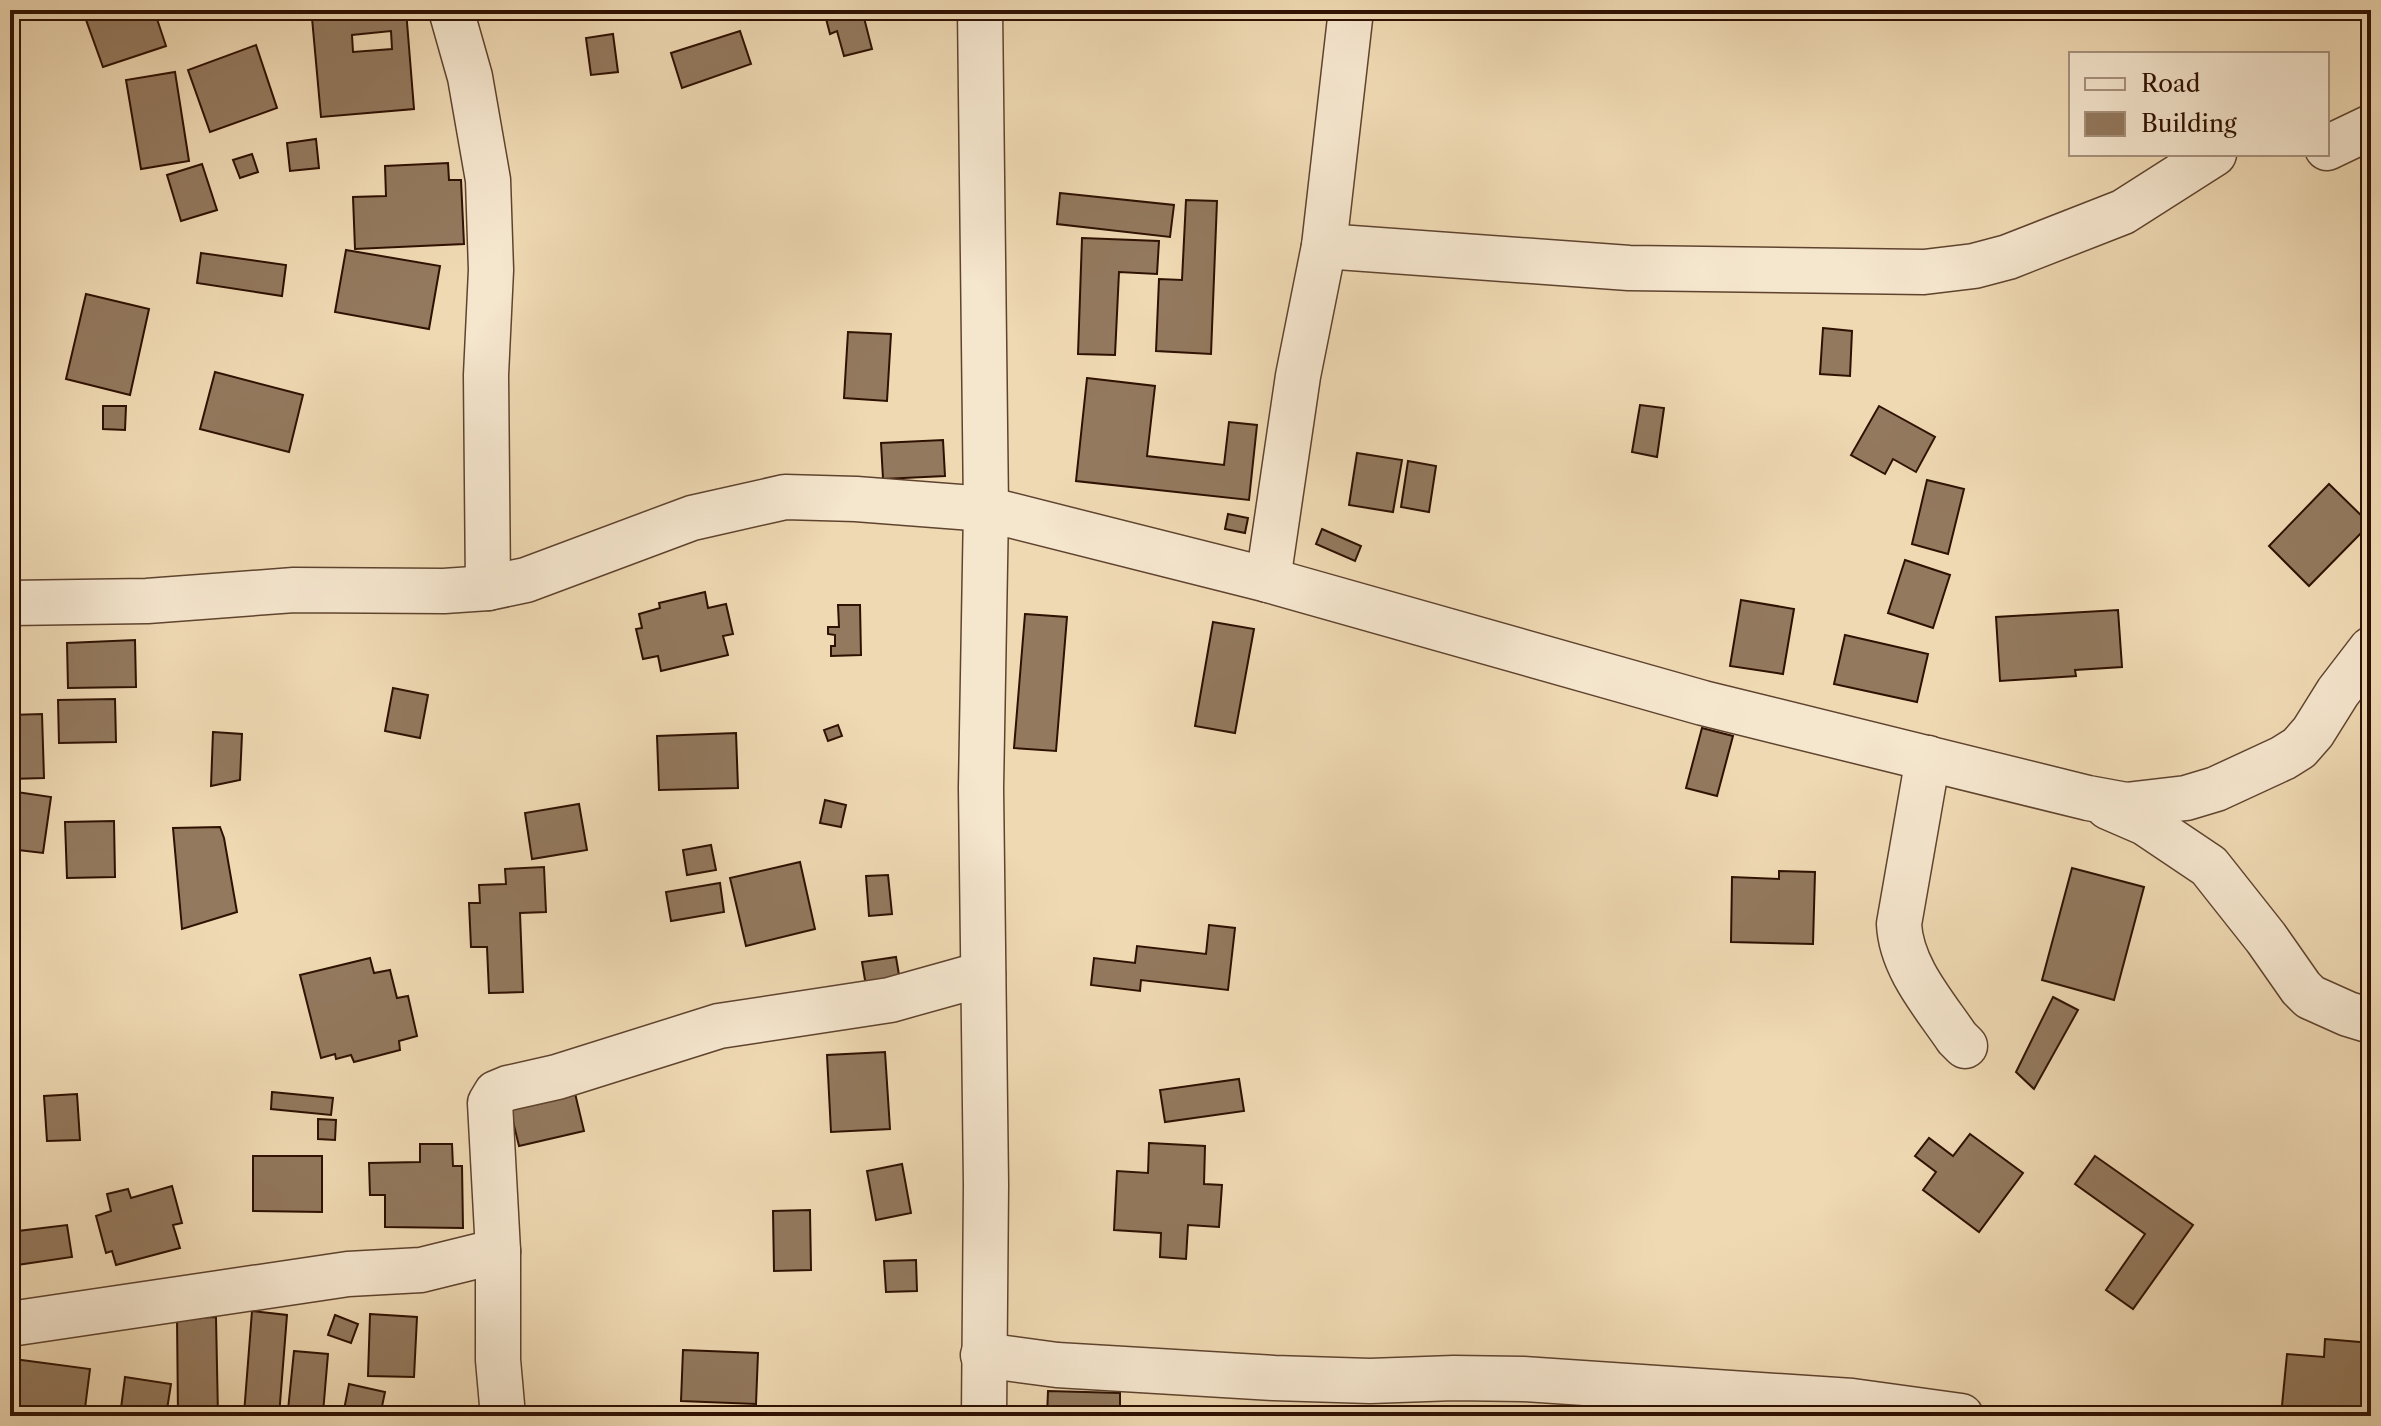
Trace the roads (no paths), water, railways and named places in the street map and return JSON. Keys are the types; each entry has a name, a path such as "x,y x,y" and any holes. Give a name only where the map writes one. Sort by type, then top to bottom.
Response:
{"street":[{"path":"451,10 470,77 488,180 491,270 486,375 488,588"},
{"path":"980,10 986,509 981,788 986,1185 984,1416"},
{"path":"1268,580 1298,376 1324,246 1351,10"},
{"path":"2329,147 2371,127"},
{"path":"1324,246 1629,268 1924,272 1974,266 2008,257 2123,212 2211,156"},
{"path":"10,603 147,601 294,590 444,591 488,588 549,572 692,518 785,497 986,509 1268,580 1703,703 2126,805 2186,798 2216,789 2299,748 2371,649"},
{"path":"1928,758 1901,909 1900,938 1914,974 1965,1046"},
{"path":"2088,798 2145,823 2209,866 2301,988 2322,1004 2371,1021"},
{"path":"503,1416 498,1360 498,1251 490,1103 496,1093 719,1026 890,1000 983,974"},
{"path":"10,1324 348,1274 421,1270 498,1251"},
{"path":"983,1355 1057,1365 1274,1378 1370,1381 1523,1379 1852,1401 1961,1416"}]}
